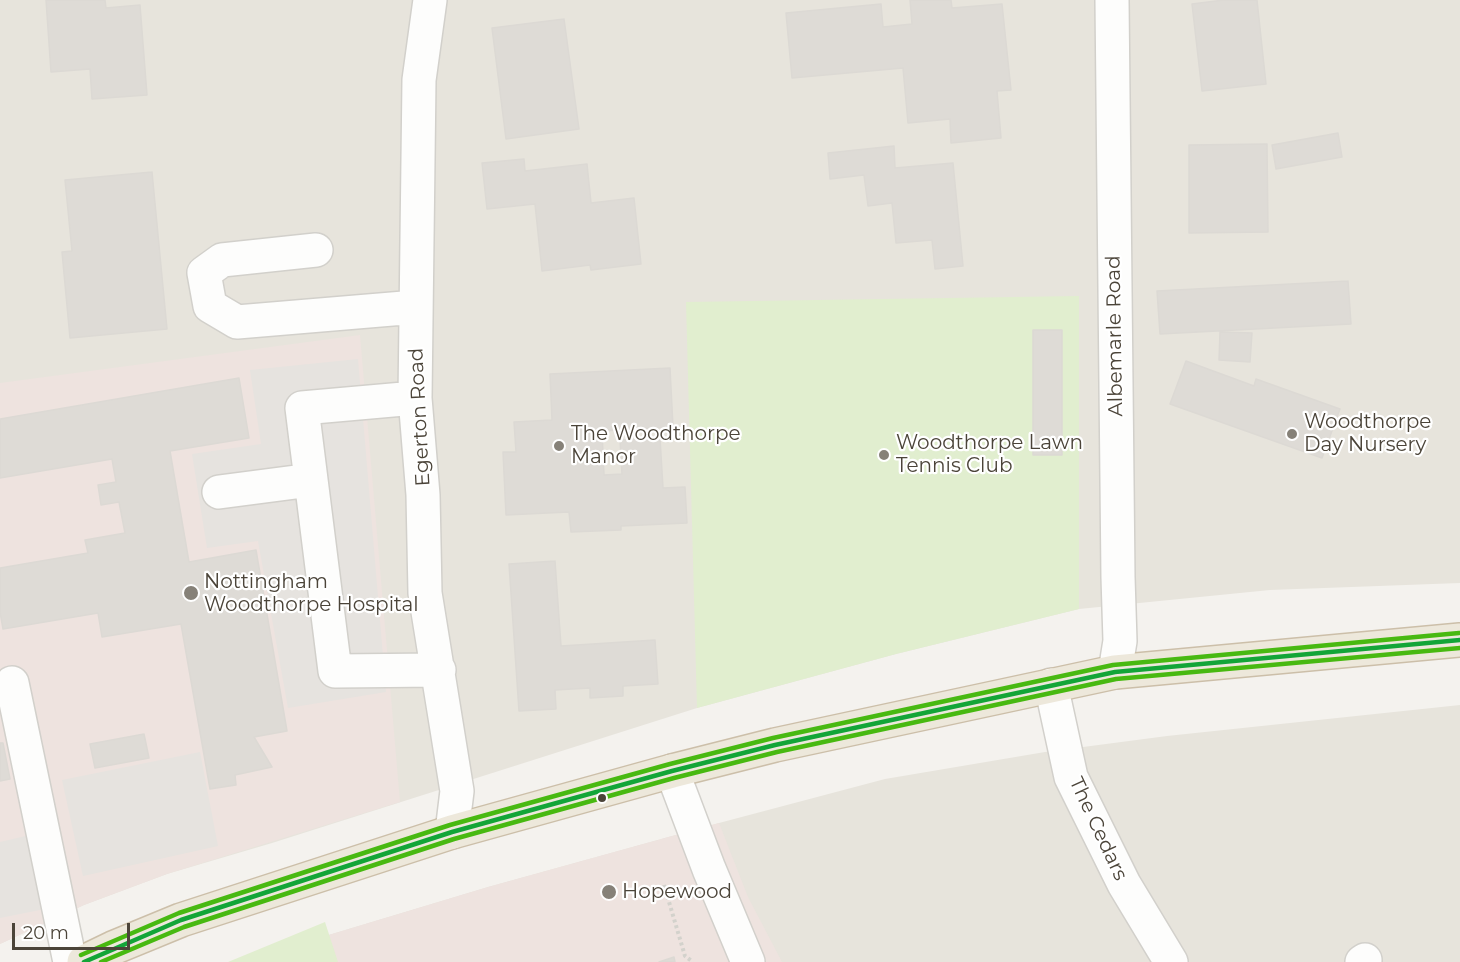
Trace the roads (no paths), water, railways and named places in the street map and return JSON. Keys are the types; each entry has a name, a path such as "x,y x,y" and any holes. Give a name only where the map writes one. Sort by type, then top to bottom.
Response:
{"highway":[{"path":"84,962 181,920 452,832 775,745 1115,672 1460,640"}],"street":[{"name":"Egerton Road","path":"430,0 419,80 415,398 423,495 425,593 457,791 452,832"},
{"name":"Albemarle Road","path":"1112,0 1120,641 1115,672"},
{"path":"316,250 222,260 204,273 210,306 237,322 417,306"},
{"path":"415,398 302,408 335,671 438,670"},
{"path":"219,492 311,480"},
{"path":"12,683 70,962"},
{"name":"The Cedars","path":"1052,685 1071,777 1124,884 1171,962"},
{"path":"672,771 709,869 748,962"}],"place":[{"name":"Woodthorpe Day Nursery","path":"1292,434"},
{"name":"The Woodthorpe Manor","path":"559,446"},
{"name":"Woodthorpe Lawn Tennis Club","path":"884,455"},
{"name":"Nottingham Woodthorpe Hospital","path":"191,593"},
{"name":"Hopewood","path":"609,892"}]}
